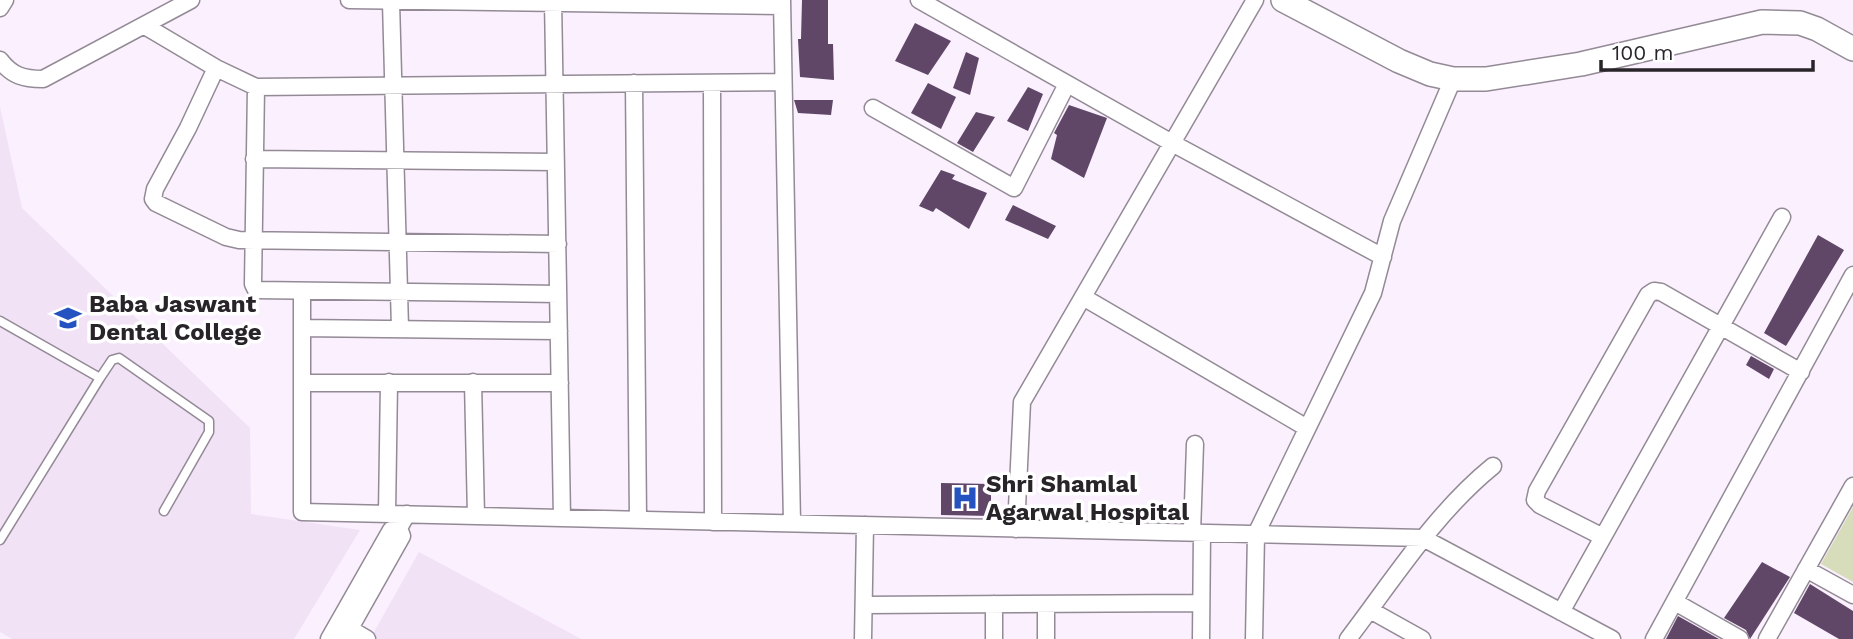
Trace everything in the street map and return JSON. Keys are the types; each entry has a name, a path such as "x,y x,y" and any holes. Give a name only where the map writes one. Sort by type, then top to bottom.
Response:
{"street":[{"path":"0,8 5,0"},
{"path":"0,60 6,69 23,79 43,79 191,0"},
{"path":"349,0 782,3 792,523"},
{"path":"919,0 1172,143 1382,257"},
{"path":"1016,529 1023,402 1255,0"},
{"path":"1283,0 1399,61 1430,74 1453,79 1486,79 1581,64 1762,22 1800,23 1817,29 1853,49"},
{"path":"392,1 400,328"},
{"path":"553,1 562,518"},
{"path":"145,26 216,68 256,87 783,82"},
{"path":"216,68 155,189 153,199 156,203 226,237 253,240 558,244"},
{"path":"1254,639 1256,534 1373,293 1392,221 1453,79"},
{"path":"634,83 638,520"},
{"path":"712,83 713,522"},
{"path":"873,107 1014,188 1067,84"},
{"path":"256,87 253,240 253,284 256,290 558,294"},
{"path":"254,159 556,162"},
{"path":"1561,612 1782,217"},
{"path":"1654,639 1851,286"},
{"path":"1603,537 1535,500 1537,491 1648,295 1654,291 1661,292 1801,372"},
{"path":"302,292 302,512 387,514 403,521 476,516 1423,538 1612,639"},
{"path":"1083,297 1307,428"},
{"path":"302,328 559,331"},
{"path":"387,514 389,382"},
{"path":"473,382 476,516"},
{"path":"302,383 560,383"},
{"path":"1195,444 1201,639"},
{"path":"1348,639 1423,538 1475,481 1493,466"},
{"path":"1767,639 1853,486"},
{"path":"367,639 347,634 402,536 403,521"},
{"path":"329,639 391,530 403,521"},
{"path":"863,639 865,525"},
{"path":"1807,569 1853,595"},
{"path":"1675,602 1741,639"},
{"path":"864,605 1201,603"},
{"path":"994,639 995,604"},
{"path":"1046,604 1046,639"},
{"path":"1370,610 1422,639"}],"lane":[{"path":"0,321 100,378"},
{"path":"0,540 111,360 119,358 209,421 209,432 164,511"}],"shaded area":[{"name":"Baba Jaswant Dental College","path":"0,107 22,208 250,428 251,514 360,530 294,639 12,639 0,632"},
{"path":"419,552 581,639 370,639"}],"green space":[{"path":"1853,507 1853,582 1821,564"}],"building":[{"path":"802,0 828,0 828,44 833,44 834,80 800,77 798,39 801,39"},
{"path":"915,23 951,41 928,75 895,61"},
{"path":"966,52 979,58 970,95 953,88"},
{"path":"928,83 956,97 941,129 911,113"},
{"path":"1028,87 1043,94 1028,131 1007,121"},
{"path":"794,100 833,100 831,115 798,113"},
{"path":"1069,105 1107,118 1084,178 1051,159 1057,135 1054,133"},
{"path":"976,112 995,117 973,152 957,143"},
{"path":"941,170 955,175 952,179 987,193 969,229 936,208 933,212 919,206"},
{"path":"1013,205 1056,226 1048,239 1005,220"},
{"path":"1818,235 1844,250 1786,346 1764,333"},
{"path":"1751,356 1774,369 1769,379 1746,365"},
{"path":"941,483 991,484 991,516 941,515"},
{"path":"1762,562 1790,577 1750,639 1746,630 1724,618"},
{"path":"1810,584 1853,611 1853,639 1839,639 1794,613"},
{"path":"1678,616 1719,639 1666,639"}],"place":[{"name":"Baba Jaswant Dental College","path":"68,318"},
{"name":"Shri Shamlal Agarwal Hospital","path":"965,498"}]}
